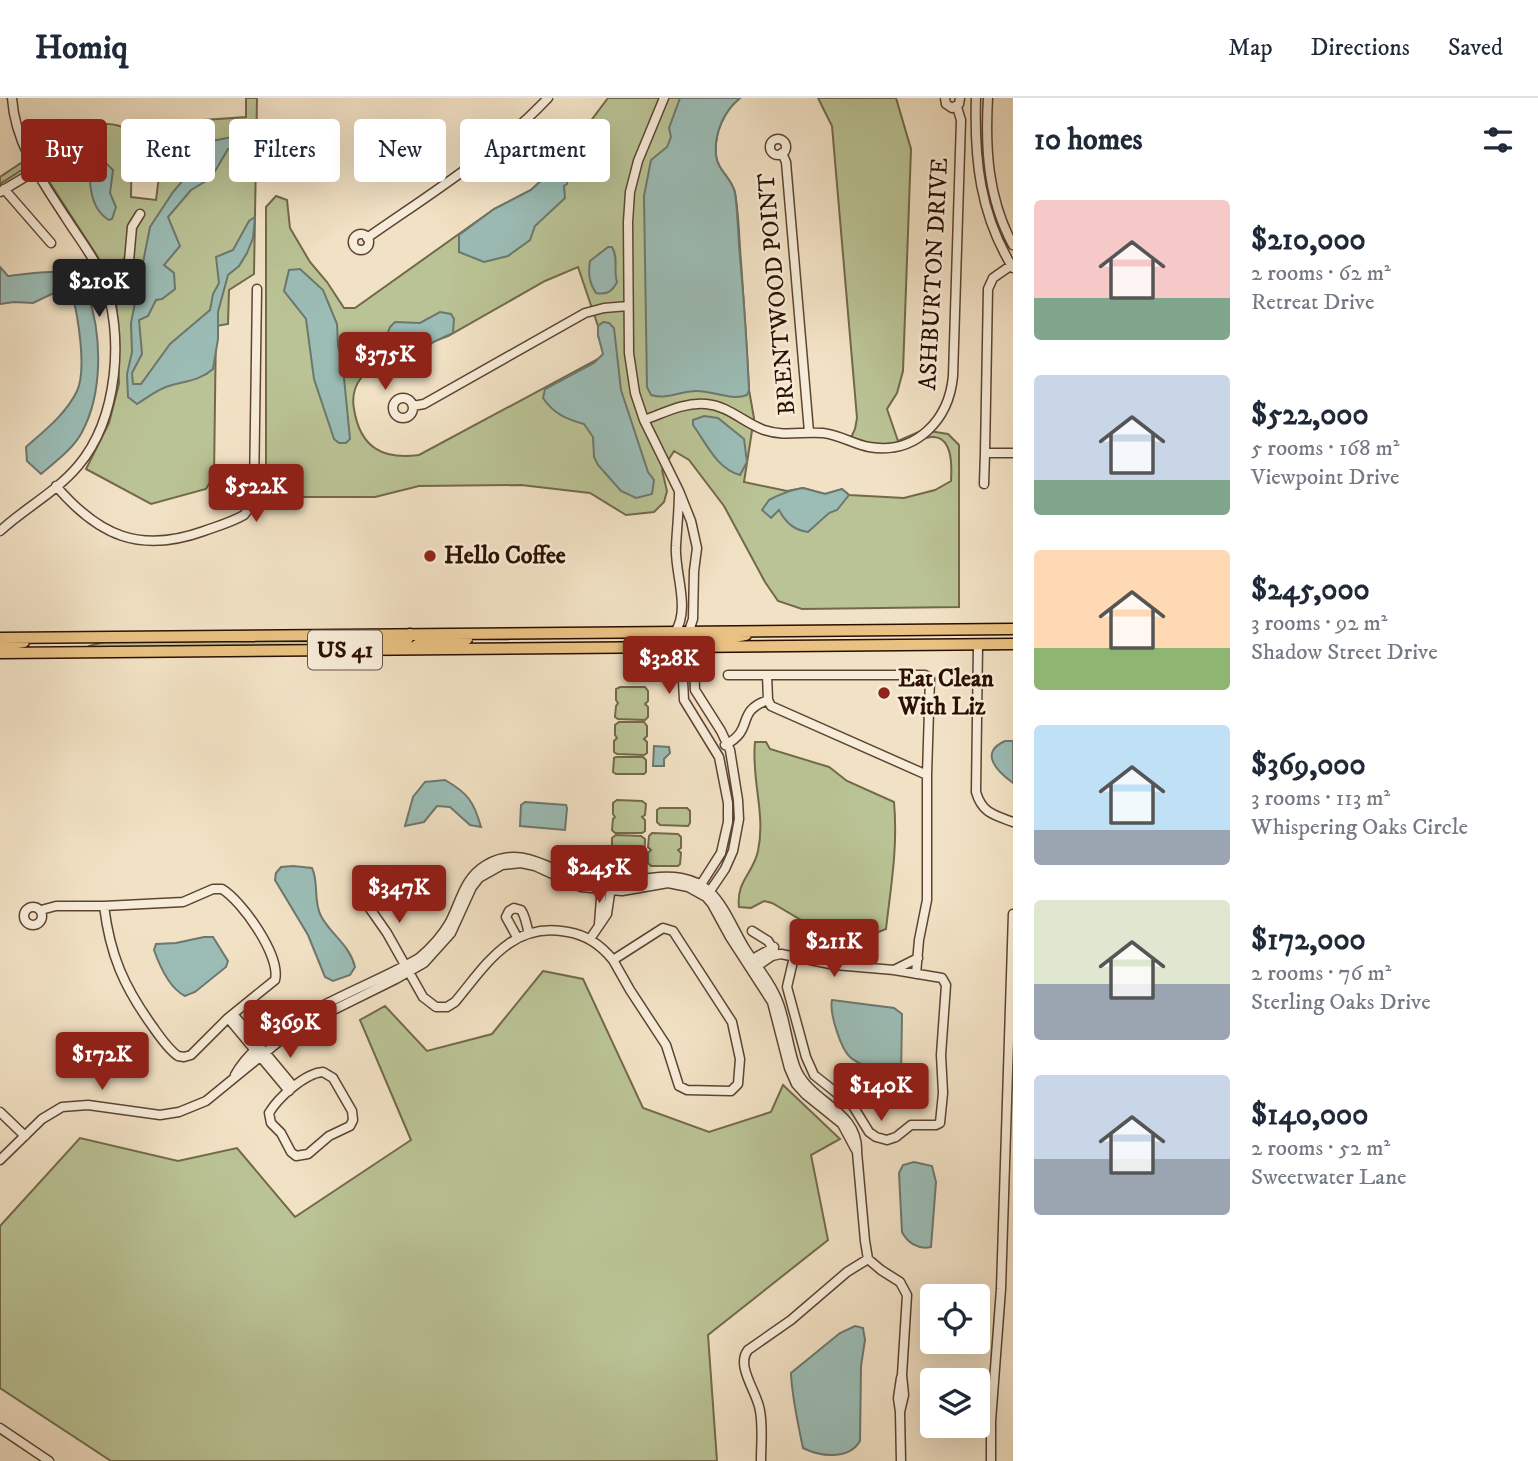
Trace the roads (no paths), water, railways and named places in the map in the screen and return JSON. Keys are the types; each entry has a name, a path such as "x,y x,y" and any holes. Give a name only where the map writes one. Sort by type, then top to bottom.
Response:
{"main road":[{"name":"US 41","path":"0,638 1013,629"},
{"path":"603,648 674,639 689,631"},
{"path":"690,647 702,640 727,639 768,631"},
{"path":"317,650 351,643 400,642 407,640 410,634"},
{"path":"411,650 420,643 502,634"},
{"path":"0,645 52,637"},
{"name":"US 41","path":"0,653 1013,644"}],"street":[{"path":"12,98 21,140"},
{"path":"367,238 491,151 524,124 548,98"},
{"path":"664,98 633,176 628,211 628,306 631,369 644,420 679,491 691,521 697,548 693,619 689,631"},
{"name":"ASHBURTON DRIVE","path":"644,420 682,406 707,404 728,409 754,426 770,432 835,435 871,447 894,447 909,442 922,435 936,422 945,409 953,376 961,120 959,102 948,106 945,98"},
{"path":"976,98 975,151 981,191 990,222 1012,266 993,278 988,289 984,484"},
{"path":"988,98 986,143 990,180 998,212 1013,245"},
{"name":"BRENTWOOD POINT","path":"782,153 786,162 809,432"},
{"path":"21,179 2,189 51,243"},
{"path":"0,531 65,480 90,450 109,408 115,332 104,280 42,182"},
{"path":"104,280 129,261 132,227 140,214"},
{"path":"56,486 72,505 98,526 131,539 182,539 244,515 250,507 254,490 257,289"},
{"path":"413,406 424,404 585,313 604,307 628,306"},
{"path":"985,453 1013,453"},
{"path":"675,632 680,624 681,586 676,546 679,491"},
{"path":"978,645 976,792 980,806 1013,822"},
{"path":"690,647 694,662 695,690 726,741 733,759 737,790 737,836 725,869 708,894"},
{"path":"690,647 682,662 684,701 714,747 724,777 728,822 721,853 699,888"},
{"path":"728,675 925,675 930,678 927,900 916,974"},
{"path":"767,675 768,700 772,706 927,775"},
{"path":"714,747 738,738 752,707 768,700"},
{"path":"0,1160 52,1112 73,1104 160,1115 179,1112 206,1101 260,1051 303,1024 407,969 424,963 444,942 456,924 473,885 479,878 502,865 529,864 574,884 606,887 668,883 699,888 708,894 772,1002 792,1077 806,1095 844,1122 858,1152 864,1241 868,1259 900,1282 906,1291 902,1375 898,1387 901,1461"},
{"path":"401,888 375,885 369,889 365,899 427,1002 436,1007 447,1007 455,1002 502,948 517,937 530,933 561,931 590,939 613,960 666,1045 679,1086 687,1090 725,1092 736,1088 740,1080 740,1059 732,1022 673,931 659,929 613,960"},
{"path":"590,939 607,914 606,887"},
{"path":"41,910 56,906 183,902 213,888 226,891 259,931 277,971 275,980 230,1016 191,1055 175,1055 125,983 110,944 104,906"},
{"path":"517,937 506,917 514,908 522,910 530,933"},
{"path":"991,1461 991,1421 1001,1289 1013,914"},
{"path":"751,930 768,941 775,950 794,957 835,965 939,977 946,985 941,1055 942,1121 936,1125 911,1125 893,1138 884,1140 871,1134 858,1113 844,1098 820,1081 809,1066 787,987 794,957"},
{"path":"752,965 775,950"},
{"path":"894,970 918,958"},
{"path":"230,1016 291,1088"},
{"path":"318,1072 329,1074 352,1111 352,1123 329,1136 306,1156 296,1156 271,1123 269,1116 272,1107 291,1088 318,1072"},
{"path":"0,1112 25,1136"},
{"path":"844,1122 858,1113"},
{"path":"761,1461 760,1409 743,1365 744,1355 802,1311 847,1272 868,1259"},
{"path":"0,1428 48,1461"}],"water":[{"path":"680,98 740,98 729,109 721,123 716,147 717,160 731,183 736,201 749,390 747,395 741,397 696,391 657,396 651,395 647,387 644,196 651,160 667,147 671,137 669,128"},
{"path":"229,138 229,149 215,171 215,140"},
{"path":"107,164 113,170 110,193 116,207 112,219 102,215 91,191 90,182 107,182"},
{"path":"181,182 204,182 191,190 168,217 180,246 164,265 174,273 175,289 162,299 156,300 148,316 139,320 142,354 132,373 133,384 141,384 170,344 210,310 213,294 219,283 216,257 233,250 249,221 255,217 253,238 239,266 228,275 218,312 218,339 213,369 199,378 163,388 137,404 128,397 127,374 132,352 131,323 150,227"},
{"path":"540,182 567,182 564,186 565,198 535,226 530,240 508,256 484,262 459,252 459,235 494,209 531,190"},
{"path":"608,247 612,247 614,251 617,282 608,292 596,293 590,278 590,261"},
{"path":"0,267 8,276 57,272 75,276 84,283 93,311 98,364 89,417 74,444 41,474 27,461 26,447 61,415 77,391 81,370 81,343 77,315 72,294 60,290 33,303 0,304"},
{"path":"300,269 323,290 337,324 350,439 346,443 339,443 334,439 314,379 306,319 284,291 289,270"},
{"path":"440,312 451,314 454,319 453,333 433,342 423,352 395,357 388,343 388,335 395,322 420,323"},
{"path":"603,322 614,328 621,390 648,472 654,480 652,494 636,498 621,491 598,465 594,457 593,437 584,424 561,415 543,398 545,389 594,363 603,354 598,326"},
{"path":"704,416 718,418 744,439 747,462 740,475 718,461 693,425 693,420"},
{"path":"803,488 825,494 842,489 849,495 837,510 829,513 808,532 791,525 779,510 771,518 762,510 769,500"},
{"path":"1005,741 1013,741 1013,783 997,768 992,757 997,746"},
{"path":"654,746 669,747 670,753 664,759 664,766 653,766"},
{"path":"445,780 469,799 481,827 470,825 450,807 437,806 424,822 405,826 413,797 425,782"},
{"path":"525,802 566,805 565,830 520,826 521,805"},
{"path":"281,867 312,868 321,916 353,959 355,967 350,975 333,981 325,977 308,935 275,880"},
{"path":"213,937 228,961 226,967 195,992 185,996 170,982 154,950 156,944"},
{"path":"832,1000 894,1008 902,1014 901,1080 895,1089 887,1091 865,1066 847,1053 834,1022"},
{"path":"914,1162 932,1166 936,1182 931,1247 914,1244 902,1232 899,1173 903,1165"},
{"path":"855,1326 863,1328 865,1340 861,1366 860,1441 842,1454 826,1455 810,1451 803,1448 791,1373 840,1333"}],"place":[{"name":"Hello Coffee","path":"430,556"},
{"name":"Eat Clean With Liz","path":"884,693"}]}
